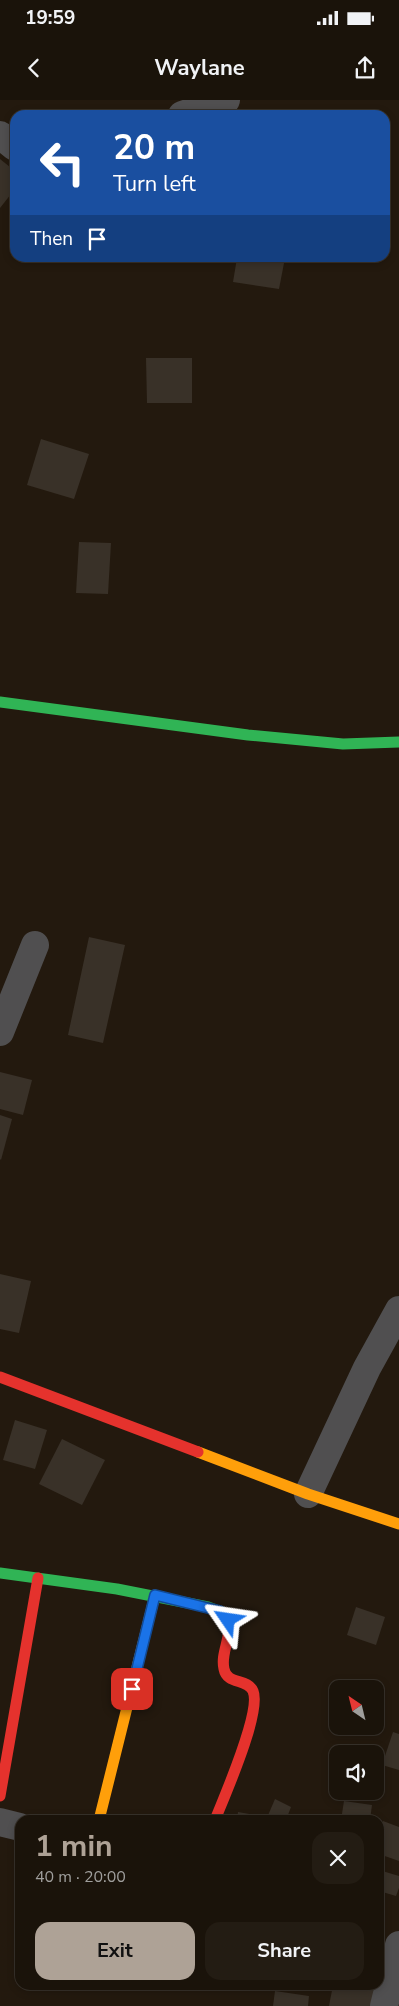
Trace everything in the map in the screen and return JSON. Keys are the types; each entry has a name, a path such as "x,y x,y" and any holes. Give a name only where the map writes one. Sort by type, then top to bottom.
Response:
{"street":[{"path":"197,110 226,100"},
{"path":"0,135 10,143"},
{"path":"0,702 248,735 343,744 399,742"},
{"path":"0,1032 35,945"},
{"path":"308,1494 367,1368 399,1310"},
{"path":"0,1377 308,1494 399,1524"},
{"path":"0,1573 155,1595 220,1611 228,1620 229,1630 222,1664 224,1674 229,1680 247,1684 254,1691 255,1701 249,1727 217,1815"},
{"path":"0,1796 38,1578"},
{"path":"101,1815 155,1595"},
{"path":"0,1822 15,1826"},
{"path":"384,2006 399,1945"}],"building":[{"path":"0,159 10,167 10,195 0,208"},
{"path":"236,262 284,262 279,289 233,282"},
{"path":"146,358 192,358 192,403 147,403"},
{"path":"41,439 89,454 74,499 27,485"},
{"path":"79,542 111,543 108,594 76,593"},
{"path":"89,937 125,945 103,1043 68,1035"},
{"path":"0,1072 32,1080 23,1115 0,1109"},
{"path":"0,1115 12,1119 1,1160 0,1159"},
{"path":"0,1274 31,1281 19,1333 0,1329"},
{"path":"15,1420 47,1430 35,1469 3,1460"},
{"path":"62,1439 105,1460 82,1505 39,1484"},
{"path":"356,1607 385,1617 376,1645 347,1635"},
{"path":"393,1732 399,1734 399,1770 384,1766 384,1759"},
{"path":"275,1799 291,1807 288,1815 268,1815"},
{"path":"344,1801 372,1805 371,1815 342,1815"},
{"path":"238,1812 255,1815 238,1815"},
{"path":"384,1821 399,1827 399,1861 384,1856"},
{"path":"384,1872 399,1876 399,1888 396,1896 384,1892"},
{"path":"332,1990 378,1990 374,2006 329,2006"},
{"path":"275,1991 309,1996 308,2006 273,2006"}],"traffic: fast":[{"path":"0,702 248,735 343,744 399,742"},
{"path":"0,1573 117,1589 208,1607 221,1612 227,1620"}],"traffic: slow":[{"path":"198,1452 308,1494 399,1524"},
{"path":"100,1815 155,1595"}],"traffic: jam":[{"path":"0,1377 198,1452"},
{"path":"0,1796 38,1578"},
{"path":"217,1815 241,1755 252,1717 254,1702 253,1691 250,1687 233,1680 226,1674 224,1669 223,1663 228,1632 227,1620"}],"route":[{"path":"132,1689 155,1595 220,1611 228,1620"}]}
